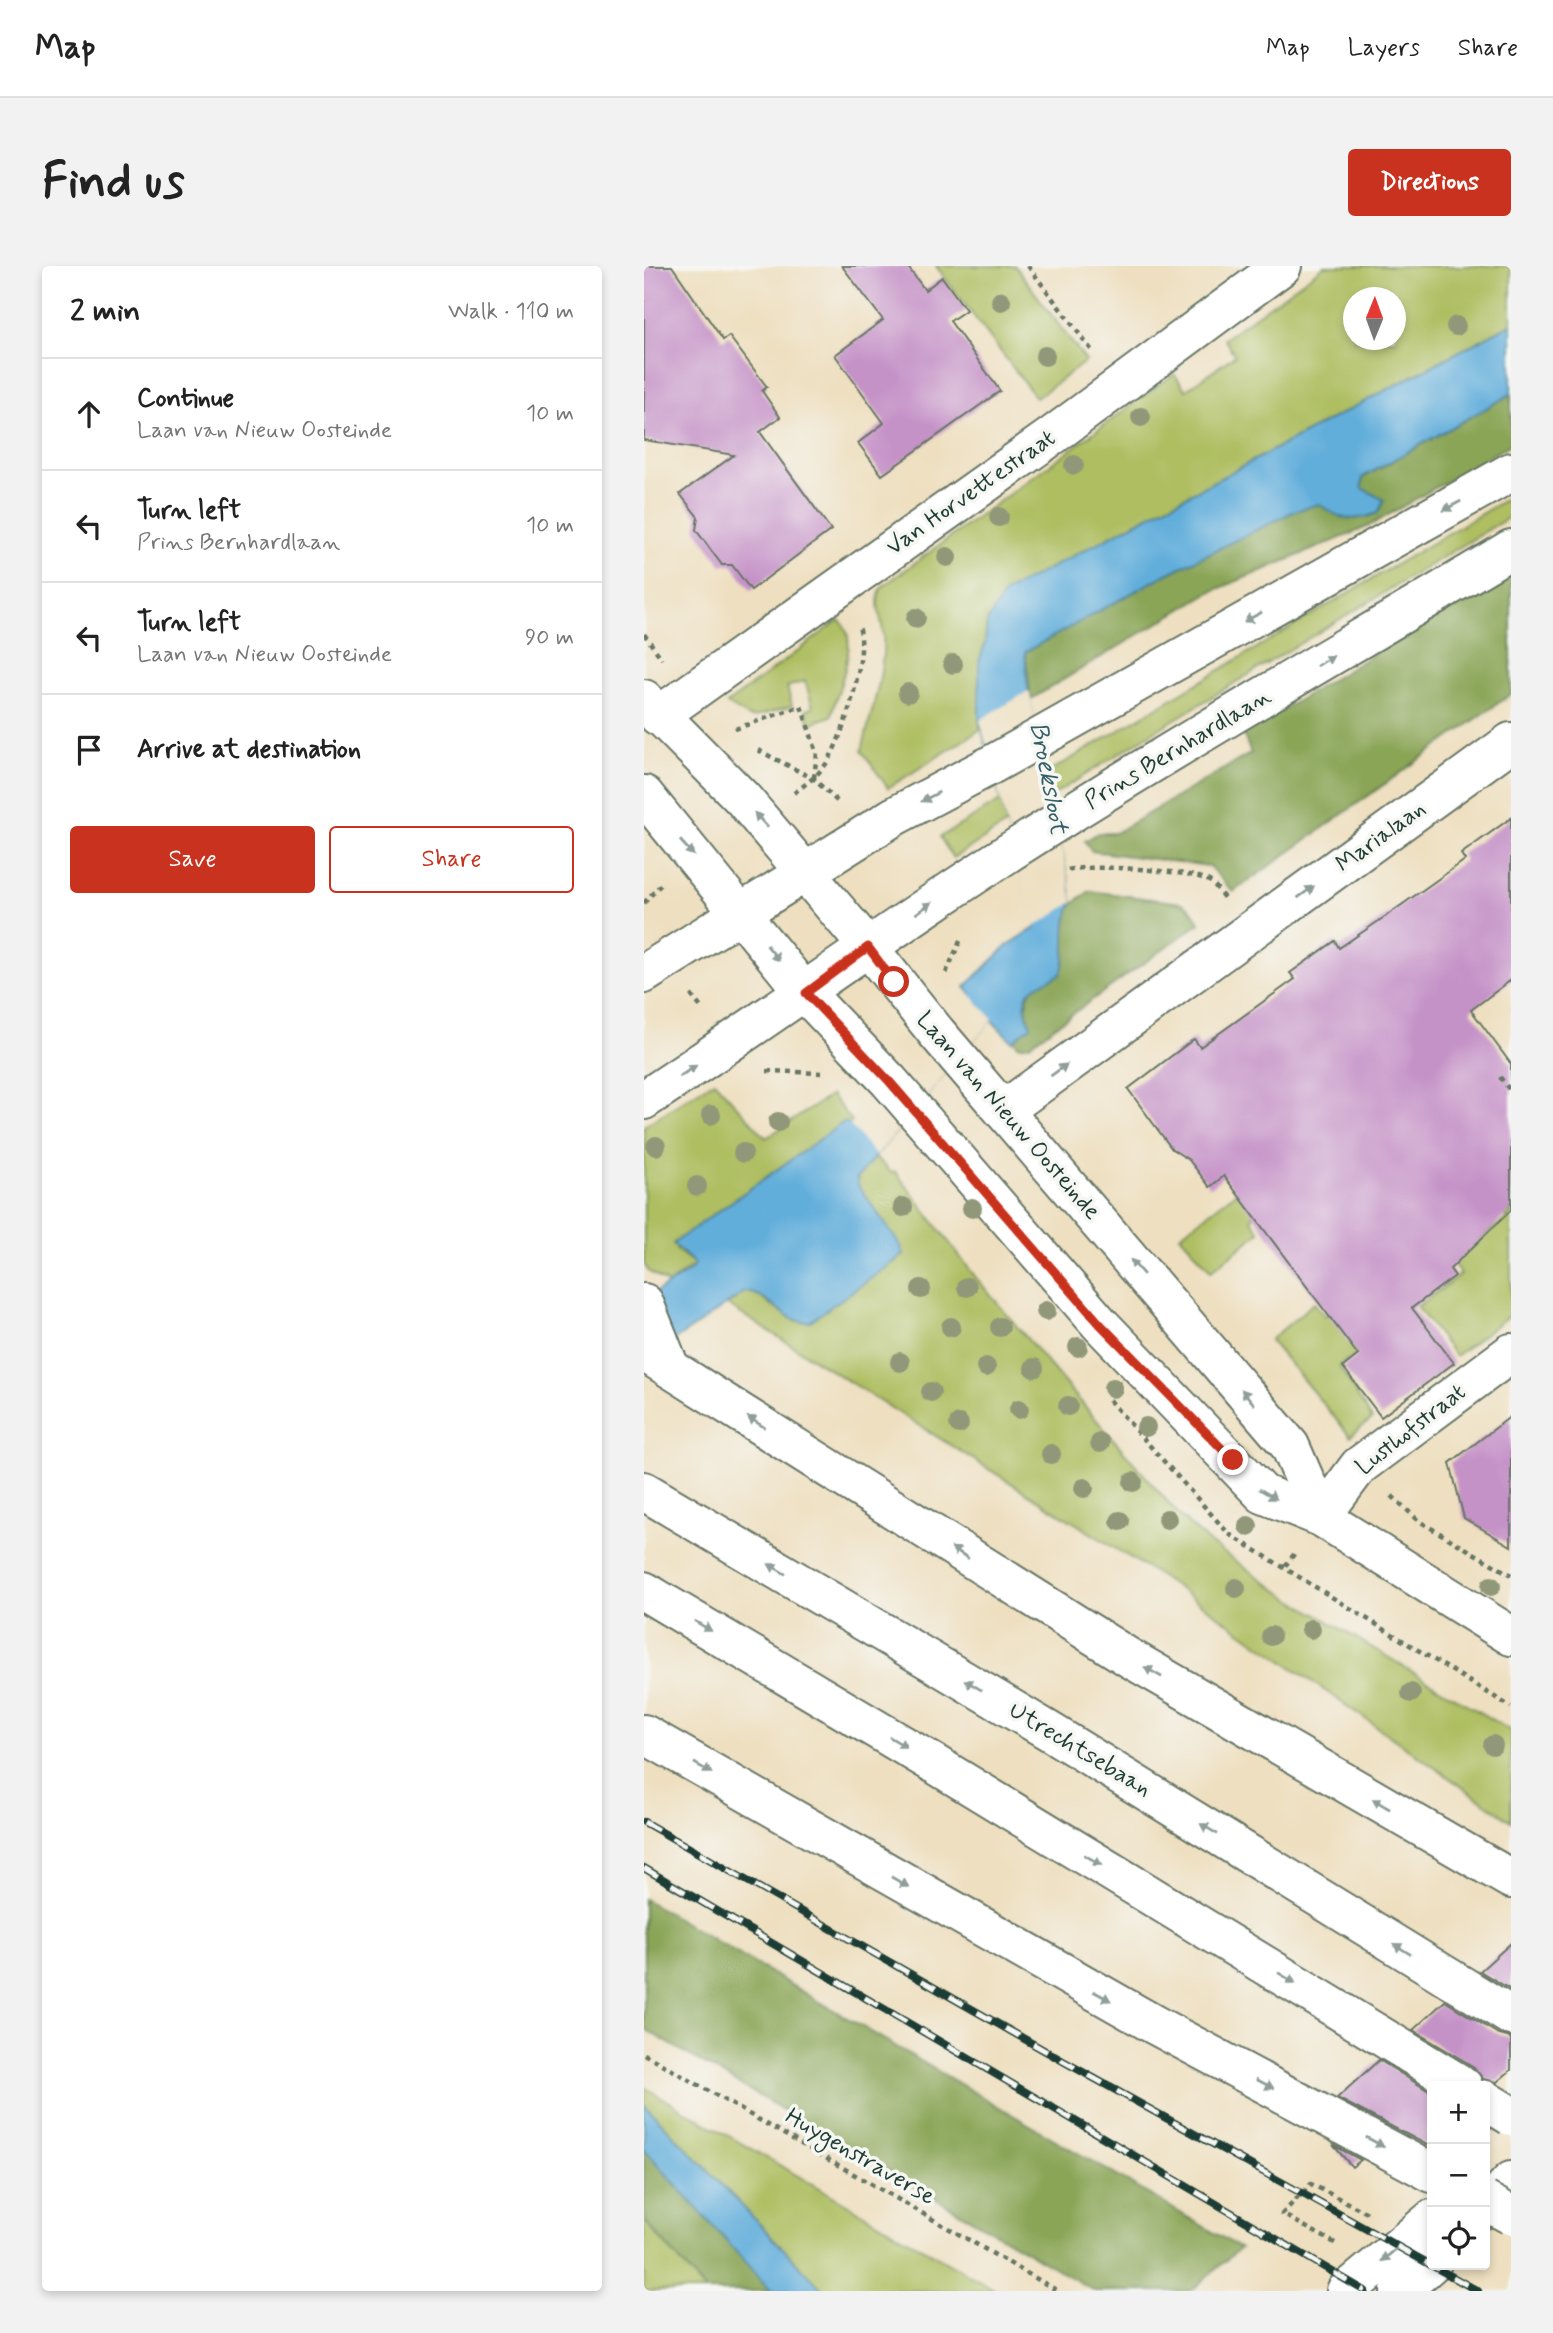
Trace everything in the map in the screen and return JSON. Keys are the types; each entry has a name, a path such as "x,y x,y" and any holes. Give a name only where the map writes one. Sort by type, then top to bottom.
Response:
{"main road":[{"name":"Van Horvettestraat","path":"651,708 838,586 1118,387 1282,266"},
{"path":"644,974 893,817 991,765 1511,472"},
{"name":"Prins Bernhardlaan","path":"644,1100 1056,822 1511,549"},
{"name":"Laan van Nieuw Oosteinde","path":"651,708 743,799 806,871 934,1030 1290,1446 1321,1517"},
{"name":"Marialaan","path":"1004,1110 1511,741"},
{"path":"644,795 806,993 889,1081 1100,1324 1263,1494 1321,1517 1511,1636"},
{"path":"644,1303 657,1360 1128,1657 1511,1879"},
{"name":"Lusthofstraat","path":"1321,1517 1359,1466 1511,1353"},
{"name":"Utrechtsebaan","path":"658,1499 1071,1745 1511,2016"},
{"path":"644,1591 1455,2081"},
{"path":"644,1734 1043,1963 1427,2170"},
{"path":"1490,2102 1511,2116"},
{"path":"1346,2291 1427,2223"},
{"path":"1400,2291 1427,2267"}],"path":[{"path":"1028,266 1118,387"},
{"path":"725,732 802,706 817,753 814,779 837,744 862,655 861,634 853,611 838,586"},
{"path":"1066,870 1092,865 1194,875 1211,881 1251,932"},
{"name":"Laan van Nieuw Oosteinde","path":"947,978 946,970 961,939"},
{"path":"1500,1077 1511,1092"},
{"path":"1285,1566 1511,1707"},
{"name":"Huygenstraverse","path":"644,2054 1058,2291"},
{"path":"1298,2221 1282,2214 1311,2184 1377,2218"}],"green space":[{"path":"936,266 1015,266 1086,361 1036,398"},
{"path":"1324,266 1511,266 1511,324 1005,592 987,622 985,644 979,662 980,730 888,788 862,751 882,663 883,634 878,605 882,587 1174,374 1186,390 1235,355 1224,339"},
{"path":"1511,394 1511,444 1367,527 1208,593 1031,699 1025,652 1159,578 1295,511 1362,488 1363,478"},
{"path":"1511,496 1511,516 1147,736 953,858 940,837"},
{"path":"1511,570 1511,694 1233,892 1209,866 1091,851 1085,841 1098,833 1115,833 1251,753 1243,734"},
{"path":"839,620 846,628 848,651 831,716 810,724 806,710 813,707 805,681 787,687 792,706 751,718 727,704"},
{"path":"1090,891 1182,903 1190,908 1200,923 1030,1044 1019,1046 1013,1039 1031,1026 1026,1009 1029,993 1036,983 1053,978 1065,947 1063,934 1066,914 1073,903"},
{"path":"714,1081 766,1138 831,1095 852,1121 849,1126 844,1122 676,1250 695,1264 668,1284 648,1271 644,1264 644,1126"},
{"path":"1298,1145 1256,1199 1252,1220 1260,1232 1211,1271 1180,1235"},
{"path":"875,1157 892,1173 895,1171 977,1279 1067,1386 1180,1516 1211,1544 1283,1594 1511,1731 1511,1821 1177,1587 727,1305 745,1292 754,1293 795,1321 899,1245 857,1185 857,1178"},
{"path":"1511,1208 1511,1314 1455,1356 1417,1307 1461,1274 1451,1261 1508,1218 1504,1213"},
{"path":"1314,1303 1325,1316 1332,1310 1362,1349 1339,1366 1372,1419 1350,1436 1270,1340"},
{"path":"644,1899 1240,2248 1191,2291 1095,2291 644,2029"},
{"path":"644,2087 997,2291 824,2291 644,2104"},
{"path":"644,2149 771,2291 706,2291 644,2220"},
{"path":"644,2220 706,2291 644,2291"}],"water":[{"path":"1511,324 1511,394 1363,477 1362,488 1384,500 1378,513 1353,519 1333,514 1319,504 1295,511 1159,578 1025,652 1028,690 1073,903 1066,921 1065,956 1061,974 1030,991 1025,1004 1031,1026 1012,1041 991,1020 857,1178 858,1185 901,1246 904,1255 809,1322 792,1318 762,1297 745,1292 644,1361 644,1300 691,1270 695,1264 673,1244 844,1122 853,1125 970,993 965,987 1008,945 1035,928 979,720 979,662 985,644 987,622 1005,592"},
{"path":"644,2104 824,2291 771,2291 644,2149"}],"pier":[{"path":"1029,691 1073,902 1033,928 980,720"},
{"path":"968,992 993,1019 876,1156 850,1125"}],"building":[{"path":"644,266 672,266 723,340 729,336 767,387 762,391 780,417 760,432 831,530 751,590 732,565 722,565 696,530 698,517 680,494 734,455 644,440"},
{"path":"842,266 907,266 925,290 942,277 966,310 950,321 1000,391 882,475 858,443 884,423 835,355 883,320"},
{"path":"1511,818 1511,980 1471,1010 1511,1064 1511,1210 1450,1269 1455,1276 1412,1308 1454,1363 1381,1417 1343,1367 1358,1355 1224,1176 1210,1187 1189,1160 1172,1149 1128,1089 1194,1039 1200,1047 1295,979 1290,973 1335,941 1339,948 1386,916 1465,860 1461,854"},
{"path":"1511,1416 1511,1546 1464,1518 1450,1463"},
{"path":"1511,1943 1511,1990 1480,1971"},
{"path":"1445,2001 1500,2035 1511,2038 1511,2070 1497,2082 1483,2079 1474,2067 1413,2030"},
{"path":"1379,2060 1427,2090 1427,2145 1337,2098"},
{"path":"1333,2145 1361,2160 1352,2167"}],"railway":[{"path":"644,1822 1063,2061 1478,2291"},
{"path":"644,1868 1365,2291"}],"route":[{"path":"894,982 868,947 806,993 889,1081 1100,1324 1233,1460"}],"water label":[{"name":"Broeksloot","path":"1048,778"}]}
